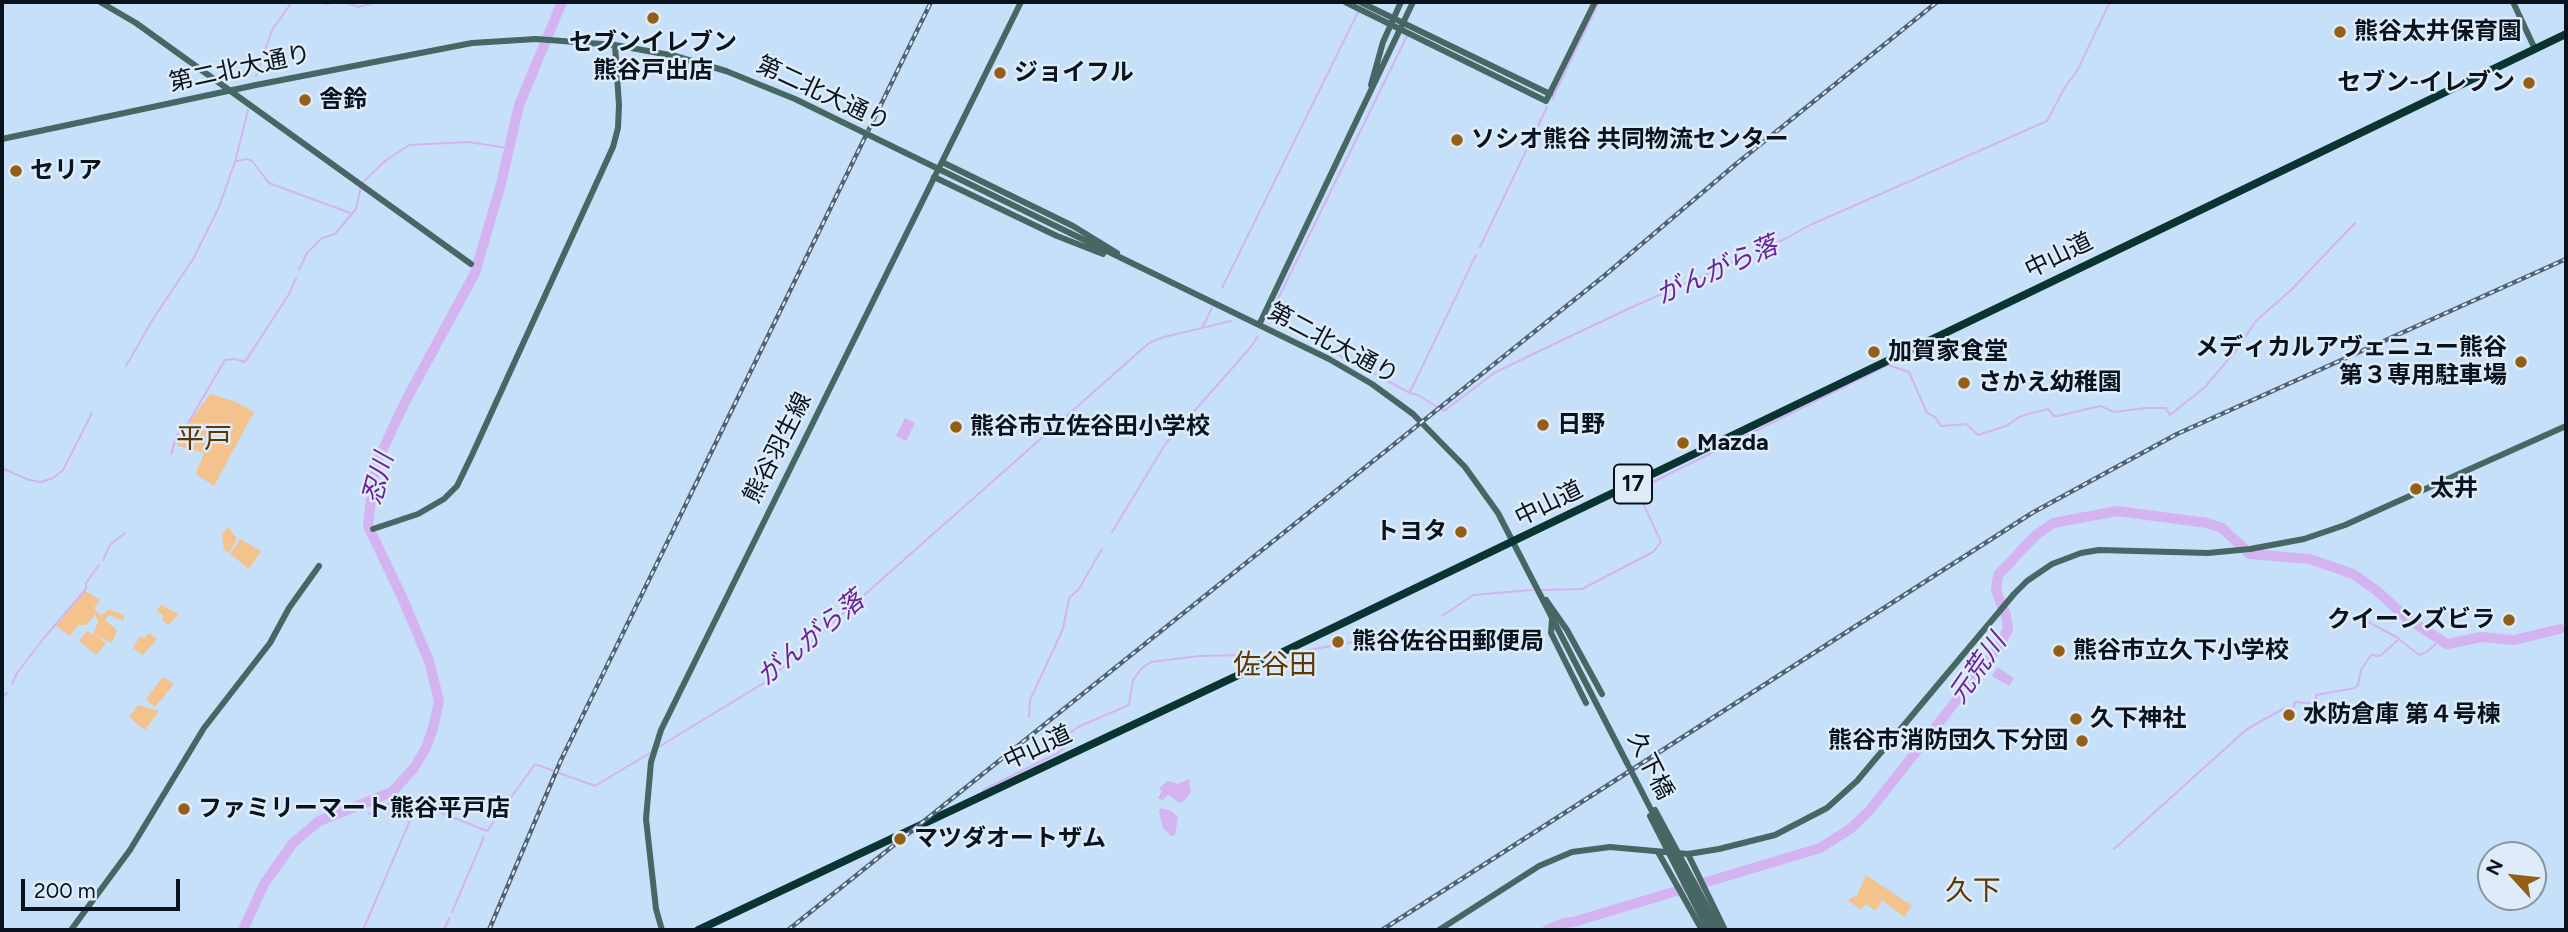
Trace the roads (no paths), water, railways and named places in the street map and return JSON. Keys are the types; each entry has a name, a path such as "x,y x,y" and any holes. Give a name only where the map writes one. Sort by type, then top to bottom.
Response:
{"highway":[{"name":"中山道","path":"698,930 1188,699 2566,34"}],"street":[{"path":"100,2 121,13 471,264"},
{"name":"熊谷羽生線","path":"662,930 656,909 647,839 647,792 655,746 668,714 1021,2"},
{"path":"1345,2 1392,20"},
{"path":"1360,2 1546,101 1595,2"},
{"path":"1365,103 1392,20 1401,2"},
{"path":"1259,325 1413,2"},
{"path":"2513,2 2535,49"},
{"path":"1402,25 1550,94"},
{"name":"第二北大通り","path":"2,139 467,43 538,39 615,45 674,56 726,71 795,99 1359,375 1404,406 1465,467 1487,496 1536,587"},
{"path":"373,529 418,514 444,499 457,486 613,147 618,128 619,104 615,45"},
{"path":"942,162 1077,228 1168,281"},
{"path":"934,177 1057,236 1137,267"},
{"path":"1439,930 1539,866 1572,852 1610,847 1688,854 1750,843 1775,835 1826,808 1857,781 2005,606 2039,572 2052,564 2081,553 2112,550 2208,553 2233,551 2329,532 2566,426"},
{"path":"71,930 130,850 204,728 270,643 289,608 319,566"},
{"path":"1536,587 1552,619 1551,633 1586,703"},
{"path":"1536,587 1567,630 1602,694"},
{"name":"久下橋","path":"1552,619 1719,930"},
{"path":"1627,763 1657,832 1707,930"},
{"path":"1658,852 1702,930"},
{"path":"1688,854 1719,930"}],"waterway":[{"path":"256,76 272,30 292,2"},
{"path":"319,2 337,2"},
{"path":"344,2 358,7 374,3 449,2"},
{"name":"忍川","path":"243,930 264,884 293,843 319,821 392,792 414,768 426,748 433,728 439,701 429,661 368,526 373,481 377,462 405,402 475,273 501,184 519,105 562,2"},
{"name":"ソシオ熊谷 共同物流センター","path":"1552,99 1599,2"},
{"name":"がんがら落","path":"1277,322 1444,411 1494,373 1533,354 1785,239 1810,225 2047,121 2077,71 2110,2"},
{"path":"1222,288 1358,12"},
{"path":"1271,313 1408,34"},
{"path":"1480,247 1547,107"},
{"path":"126,366 193,259 218,209 235,162 248,110"},
{"path":"363,182 385,161 409,145 468,142 508,148"},
{"path":"236,161 252,161 269,183 350,213"},
{"path":"299,270 307,253 322,238 335,234 356,209 361,187"},
{"path":"1543,590 1582,589 1653,552 1661,542 1637,490 1888,365 1909,372 1927,413 1935,417 1941,426 1966,424 1978,435 2006,426 2021,416 2048,409 2054,416 2058,416 2100,406 2114,412 2166,408 2170,415 2205,387 2256,321 2292,289 2355,223"},
{"path":"1410,392 1476,255"},
{"path":"171,454 177,435 184,430 225,360 245,362 289,294 296,278"},
{"path":"1202,328 1212,308"},
{"name":"がんがら落","path":"657,748 767,681 1149,343 1231,321"},
{"path":"1112,532 1166,443 1258,336"},
{"path":"2,468 29,480 41,482 53,478 63,470 92,413"},
{"name":"元荒川","path":"1547,930 1563,923 1820,848 1850,829 1870,810 2000,645 2008,629 2006,615 1996,591 1998,575 2035,536 2053,523 2117,511 2207,523 2222,528 2250,554 2310,559 2353,574 2376,590 2408,619 2447,644 2481,637 2514,640 2560,629"},
{"path":"103,560 110,545 125,533"},
{"path":"1029,717 1030,700 1063,629 1069,598 1079,589 1102,549"},
{"path":"12,684 17,673 43,639 86,589 86,583 99,565"},
{"path":"1442,616 1473,595 1532,590"},
{"path":"2359,617 2398,638"},
{"name":"元荒川","path":"2560,629 2566,627"},
{"path":"1270,663 1298,652 1404,630"},
{"path":"2114,849 2247,729 2285,708 2294,707 2295,702 2316,704 2316,695 2355,688 2361,670 2371,655 2380,656 2399,639 2419,655 2440,640"},
{"path":"983,790 1058,753 1064,748 1065,736 1080,726 1129,705 1133,680 1142,668 1151,662 1199,656 1247,655 1257,659"},
{"path":"2,698 7,693"},
{"name":"がんがら落","path":"369,814 402,797 487,831 535,764 595,786 653,751"},
{"path":"363,930 414,811"},
{"path":"452,912 484,837"},
{"path":"444,930 449,918"}],"railway":[{"path":"489,930 561,760 931,2"},
{"path":"788,930 1604,276 1736,164 1937,2"},
{"path":"1382,930 2032,513 2177,434 2566,259"}],"place":[{"name":"セブンイレブン 熊谷戸出店","path":"653,18"},
{"name":"熊谷太井保育園","path":"2340,32"},
{"name":"ジョイフル","path":"1000,73"},
{"name":"セブン-イレブン","path":"2529,83"},
{"name":"舎鈴","path":"305,100"},
{"name":"ソシオ熊谷 共同物流センター","path":"1457,140"},
{"name":"セリア","path":"16,171"},
{"name":"加賀家食堂","path":"1874,352"},
{"name":"メディカルアヴェニュー熊谷 第３専用駐車場","path":"2521,362"},
{"name":"さかえ幼稚園","path":"1964,383"},
{"name":"日野","path":"1543,425"},
{"name":"熊谷市立佐谷田小学校","path":"956,427"},
{"name":"Mazda","path":"1683,443"},
{"name":"太井","path":"2416,489"},
{"name":"トヨタ","path":"1461,532"},
{"name":"クイーンズビラ","path":"2509,620"},
{"name":"熊谷佐谷田郵便局","path":"1338,642"},
{"name":"熊谷市立久下小学校","path":"2059,651"},
{"name":"水防倉庫 第４号楝","path":"2289,715"},
{"name":"久下神社","path":"2076,719"},
{"name":"熊谷市消防団久下分団","path":"2082,741"},
{"name":"ファミリーマート熊谷平戸店","path":"184,809"},
{"name":"マツダオートザム","path":"900,839"}],"district":[{"name":"平戸","path":"204,440"},
{"name":"佐谷田","path":"1275,666"},
{"name":"久下","path":"1973,892"}]}
